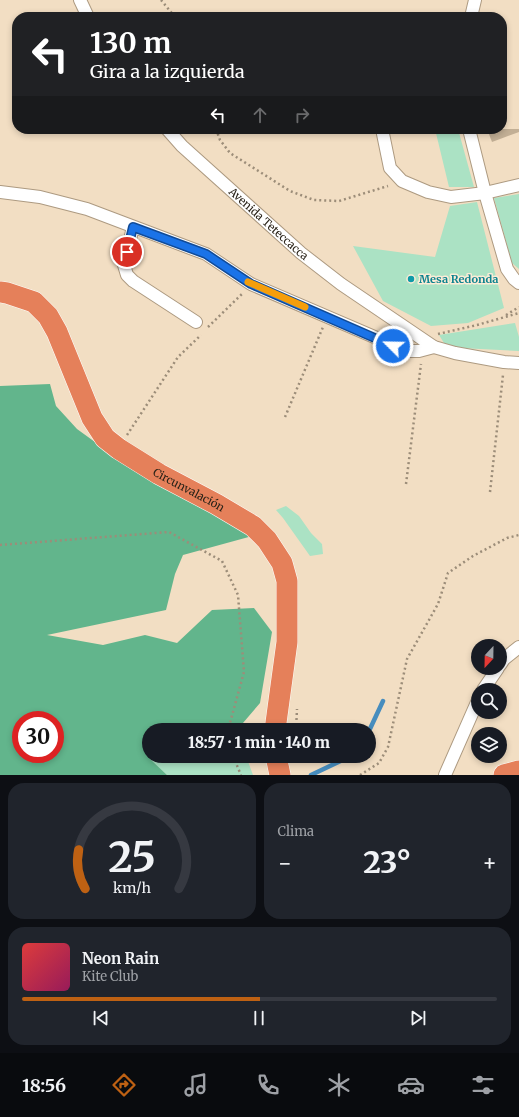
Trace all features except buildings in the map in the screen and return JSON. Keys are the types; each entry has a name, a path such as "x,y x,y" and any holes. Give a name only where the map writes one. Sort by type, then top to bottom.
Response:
{"highway":[{"name":"Circunvalación","path":"0,292 34,302 48,316 57,332 92,418 105,438 119,449 159,474 216,504 253,526 268,540 282,563 287,581 287,642 276,723"},
{"path":"277,763 280,775"},
{"path":"504,775 519,771"}],"street":[{"path":"80,0 86,12"},
{"path":"472,12 475,0"},
{"name":"Avenida Teteccacca","path":"171,134 182,146 301,253 341,284 434,347"},
{"path":"383,134 390,168 402,182 428,192 451,197 484,193 519,185"},
{"path":"470,134 484,193 507,269 519,283"},
{"path":"0,192 40,197 87,209 206,254 251,284 407,351 419,351 434,347 455,353 504,362 519,363"},
{"path":"133,227 124,265 127,275 133,281 196,322"},
{"path":"507,657 519,647"},
{"path":"445,775 471,716"}],"path":[{"path":"161,0 171,12"},
{"path":"218,134 220,140 230,153 290,191 314,200 339,201 402,182"},
{"path":"207,328 251,284"},
{"path":"504,317 519,307"},
{"path":"422,338 519,313"},
{"path":"285,417 328,317"},
{"path":"124,441 178,357 202,333"},
{"path":"406,484 421,361 434,347"},
{"path":"490,492 504,362"},
{"path":"0,545 169,532 222,561 238,595 244,672 230,723"},
{"path":"360,775 379,762 388,747 406,659 438,604 448,573 473,556 506,538 519,535"},
{"path":"236,763 241,775"}],"green space":[{"path":"436,134 459,134 474,187 449,187"},
{"path":"519,194 519,269 512,263 494,198"},
{"path":"477,202 504,308 468,323 431,326 383,301 353,246 435,257 450,206"},
{"path":"515,323 519,337 519,351 460,348 444,343 439,335"},
{"path":"50,384 56,406 77,429 106,450 256,535 183,555 175,574 166,610 47,635 103,645 145,635 177,643 212,610 254,608 272,632 260,703 243,723 142,723 142,763 154,763 167,775 0,775 0,386"},
{"path":"286,506 299,516 311,533 322,544 323,554 310,556 276,510"},
{"path":"154,763 249,763 253,775 167,775"}],"waterway":[{"path":"373,723 383,701"},
{"path":"311,775 336,763"}],"slow traffic":[{"path":"248,282 305,307"}],"place":[{"name":"Mesa Redonda","path":"411,279"}],"route":[{"path":"127,252 133,227 206,254 251,284 393,346"}]}
